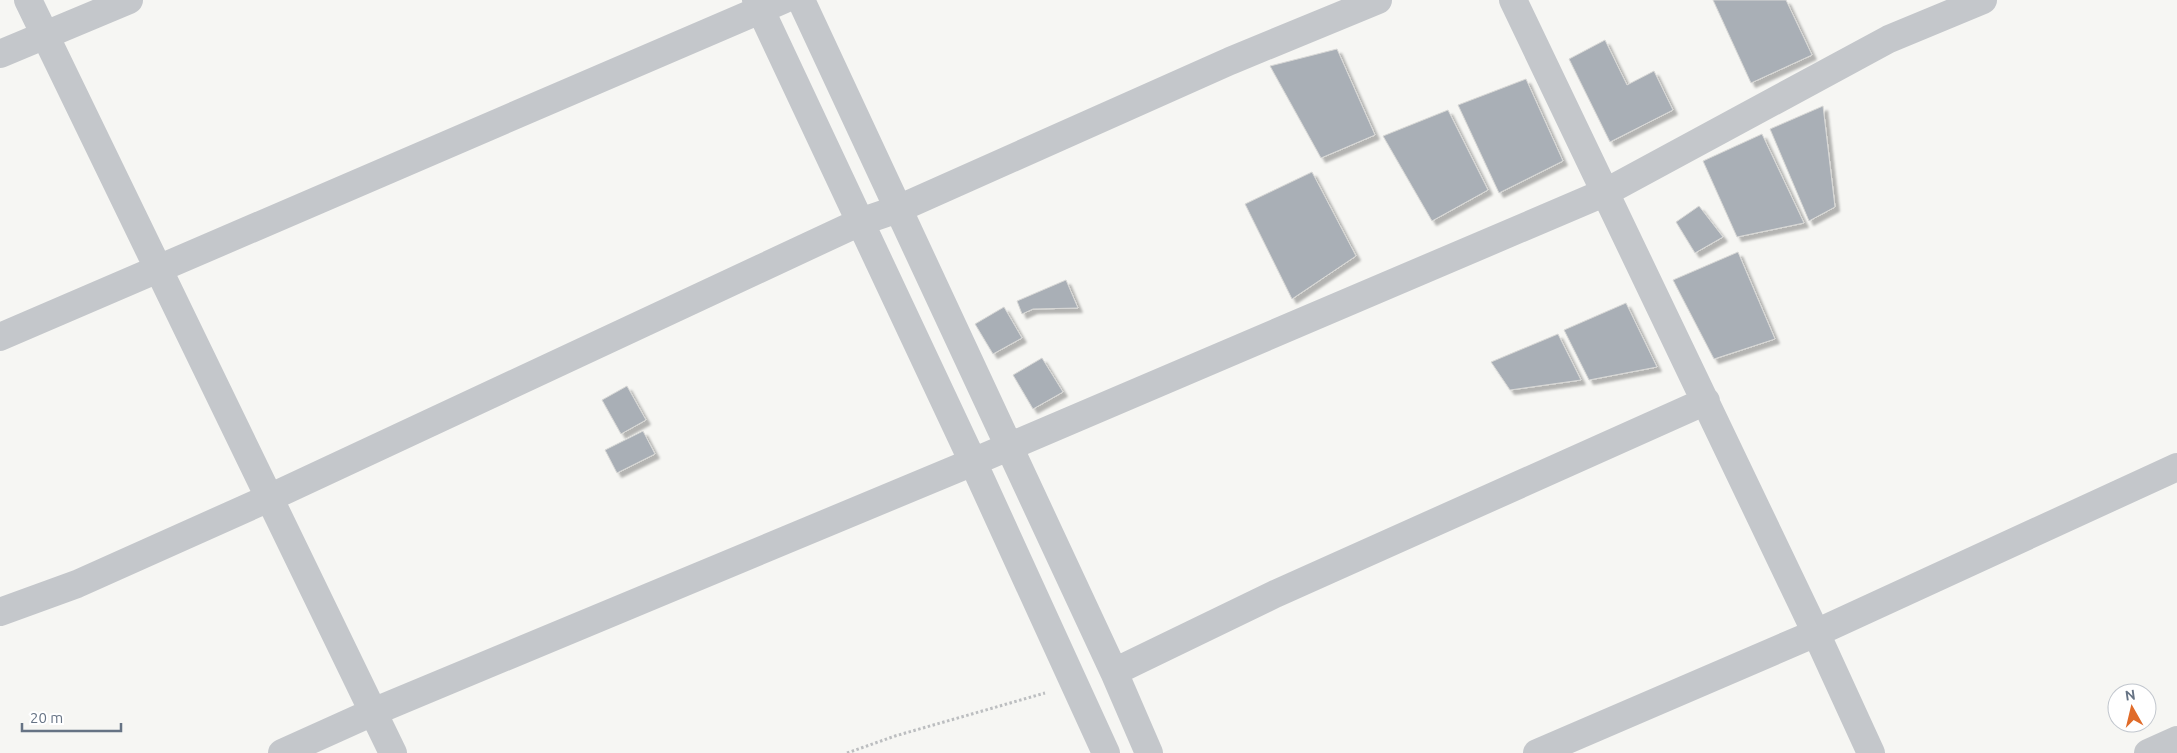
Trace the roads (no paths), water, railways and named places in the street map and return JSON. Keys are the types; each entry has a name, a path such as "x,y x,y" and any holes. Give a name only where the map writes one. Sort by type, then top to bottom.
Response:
{"street":[{"path":"28,0 393,753"},
{"path":"0,54 129,0"},
{"path":"800,0 1114,672 1149,753"},
{"path":"0,612 77,584 269,498 860,222 898,209 1230,61 1378,0"},
{"path":"1513,0 1706,401 1871,753"},
{"path":"282,753 374,712 973,462 1606,192 1889,39 1983,0"},
{"path":"0,336 767,3 860,222 973,462 1106,753"},
{"path":"1114,672 1284,590 1706,401"},
{"path":"1537,753 1816,633 2177,467"},
{"path":"2148,753 2177,740"}]}
